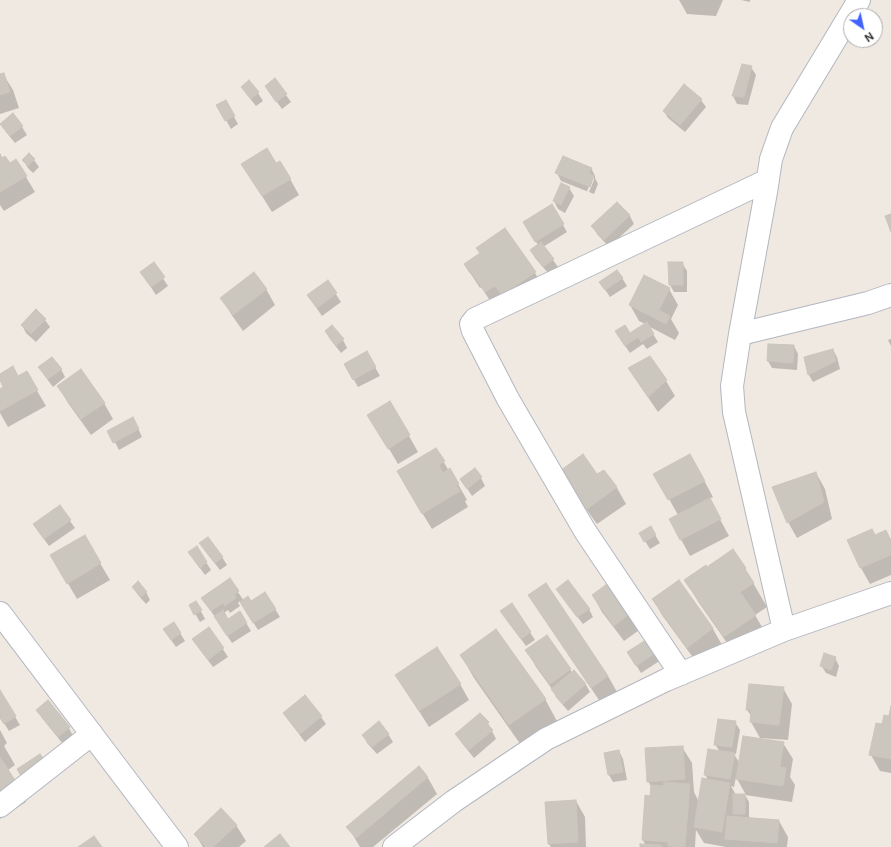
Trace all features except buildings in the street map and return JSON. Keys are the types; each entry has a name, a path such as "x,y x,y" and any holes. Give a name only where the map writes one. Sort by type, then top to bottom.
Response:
{"street":[{"path":"784,630 734,412 732,386 771,159 782,128 859,0"},
{"path":"681,674 585,531 508,399 473,331 471,324 475,319 768,180"},
{"path":"740,334 868,303 891,295"},
{"path":"394,847 454,801 546,739 666,680 784,630 891,593"},
{"path":"0,613 177,847"},
{"path":"0,806 92,734"}]}
